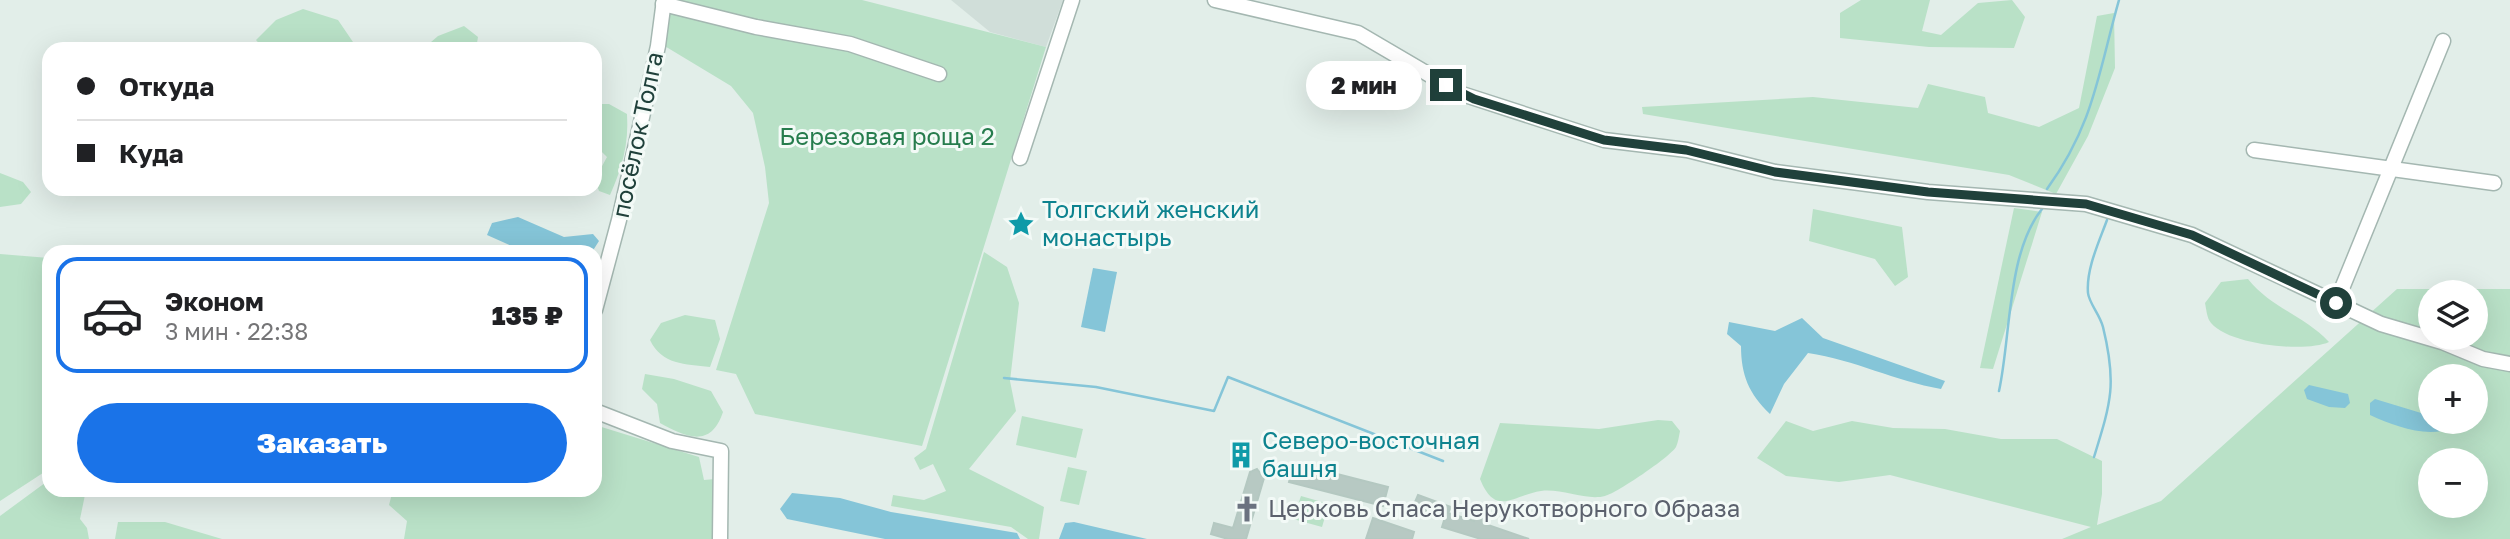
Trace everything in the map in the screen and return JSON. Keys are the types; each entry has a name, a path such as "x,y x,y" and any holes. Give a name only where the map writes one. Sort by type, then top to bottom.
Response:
{"street":[{"path":"1020,158 1072,0"},
{"path":"1215,0 1359,33 1462,94 1604,140 1686,150 1775,172 1928,192 2086,204 2192,235 2381,324 2442,342 2483,359 2510,364"},
{"path":"663,2 756,27 850,44 939,74"},
{"name":"посёлок Толга","path":"602,284 658,46 663,2"},
{"path":"2336,303 2443,41"},
{"path":"2254,150 2494,183"},
{"path":"602,414 672,441 721,451 720,539"}],"shaded area":[{"path":"951,0 1063,0 1046,47 990,32"}],"green space":[{"name":"Березовая роща 2","path":"670,0 862,0 1046,47 922,446 755,414 736,374 716,370 769,203 765,167 753,113 731,86 663,45"},
{"path":"1861,0 1930,0 1922,31 1941,35 1978,3 2012,0 2025,17 2014,48 1929,47 1840,38 1840,13"},
{"path":"303,9 338,20 353,42 258,42 256,40 276,20"},
{"path":"2114,13 2115,68 2088,136 2056,194 2009,175 1643,114 1642,107 1813,97 1918,108 1928,84 1985,97 1988,113 2039,127 2079,108 2097,16"},
{"path":"464,26 478,37 477,42 431,42 438,36"},
{"path":"602,104 609,104 627,114 624,156 610,195 602,192 602,166 607,157 602,152"},
{"path":"0,173 23,182 31,192 21,204 0,207"},
{"path":"2014,208 2042,212 1993,369 1980,368"},
{"path":"1813,209 1902,227 1908,277 1895,286 1875,259 1809,241"},
{"path":"984,252 1007,267 1019,303 1010,381 1016,411 969,469 1044,507 1039,539 1028,539 1011,527 891,506 893,495 924,500 946,491 933,464 920,470 914,458 926,449"},
{"path":"0,254 42,257 42,474 0,501"},
{"path":"2248,279 2267,297 2329,342 2303,347 2266,344 2230,336 2217,329 2209,320 2205,303 2221,282"},
{"path":"2397,289 2418,289 2418,350 2488,350 2488,289 2510,289 2510,539 2062,539 2091,527 1890,475 1839,482 1786,476 1757,458 1786,421 1813,431 1852,421 1893,428 1945,429 2001,439 2057,439 2102,461 2102,494 2097,525 2161,501"},
{"path":"685,315 715,320 720,339 710,367 683,364 668,359 650,340 661,323"},
{"path":"645,374 674,379 711,391 723,412 712,431 697,437 689,436 660,423 657,404 642,389"},
{"path":"1022,416 1083,429 1076,458 1016,445"},
{"path":"1658,420 1672,421 1680,431 1676,447 1643,474 1605,496 1590,497 1541,491 1499,501 1492,498 1480,479 1500,423 1599,429"},
{"path":"602,427 699,457 704,480 715,479 717,539 404,539 407,521 389,505 391,497 602,497"},
{"path":"1068,467 1087,471 1079,505 1060,501"},
{"path":"42,485 42,497 85,497 80,519 87,528 89,539 0,539 0,516"},
{"path":"1301,496 1329,504 1322,527 1293,519"},
{"path":"118,522 165,522 222,539 115,539"}],"water":[{"path":"518,217 564,237 593,234 599,241 596,245 509,245 487,235 492,223"},
{"path":"1093,268 1117,272 1105,332 1081,327"},
{"path":"1802,318 1823,338 1945,381 1941,389 1842,360 1808,353 1784,384 1770,414 1748,383 1741,346 1727,334 1729,322 1775,331"},
{"path":"2309,385 2348,394 2350,403 2345,408 2329,407 2307,399 2304,390"},
{"path":"2375,399 2418,412 2418,430 2396,426 2370,415 2370,403"},
{"path":"792,493 840,498 891,512 1017,533 1020,539 885,539 787,519 780,509"},
{"path":"1074,522 1147,539 1059,539 1065,523"}],"building":[{"path":"1294,463 1388,487 1383,506 1289,482"},
{"name":"Церковь Спаса Нерукотворного Образа","path":"1257,469 1264,478 1246,539 1228,539 1211,534 1214,523 1233,528 1250,472"},
{"path":"1418,495 1451,507 1448,513 1474,521 1475,516 1487,519 1485,524 1529,539 1481,539 1442,527 1446,514 1430,517 1412,509"},
{"path":"1373,518 1414,532 1412,539 1366,539"}],"waterway":[{"path":"2047,189 2063,165 2085,120 2119,0"},
{"path":"1999,391 2016,271 2022,248 2042,209"},
{"path":"2094,457 2105,422 2111,379 2103,327 2089,297 2088,284 2094,256 2107,220"},
{"path":"1004,378 1096,387 1214,411 1228,377 1443,461"}],"place":[{"name":"Толгский женский монастырь","path":"1021,224"},
{"name":"Северо-восточная башня","path":"1241,455"},
{"name":"Церковь Спаса Нерукотворного Образа","path":"1247,509"}],"route":[{"path":"1446,85 1474,99 1564,125 1604,140 1686,150 1775,172 1928,192 2086,204 2192,235 2336,303"}]}
